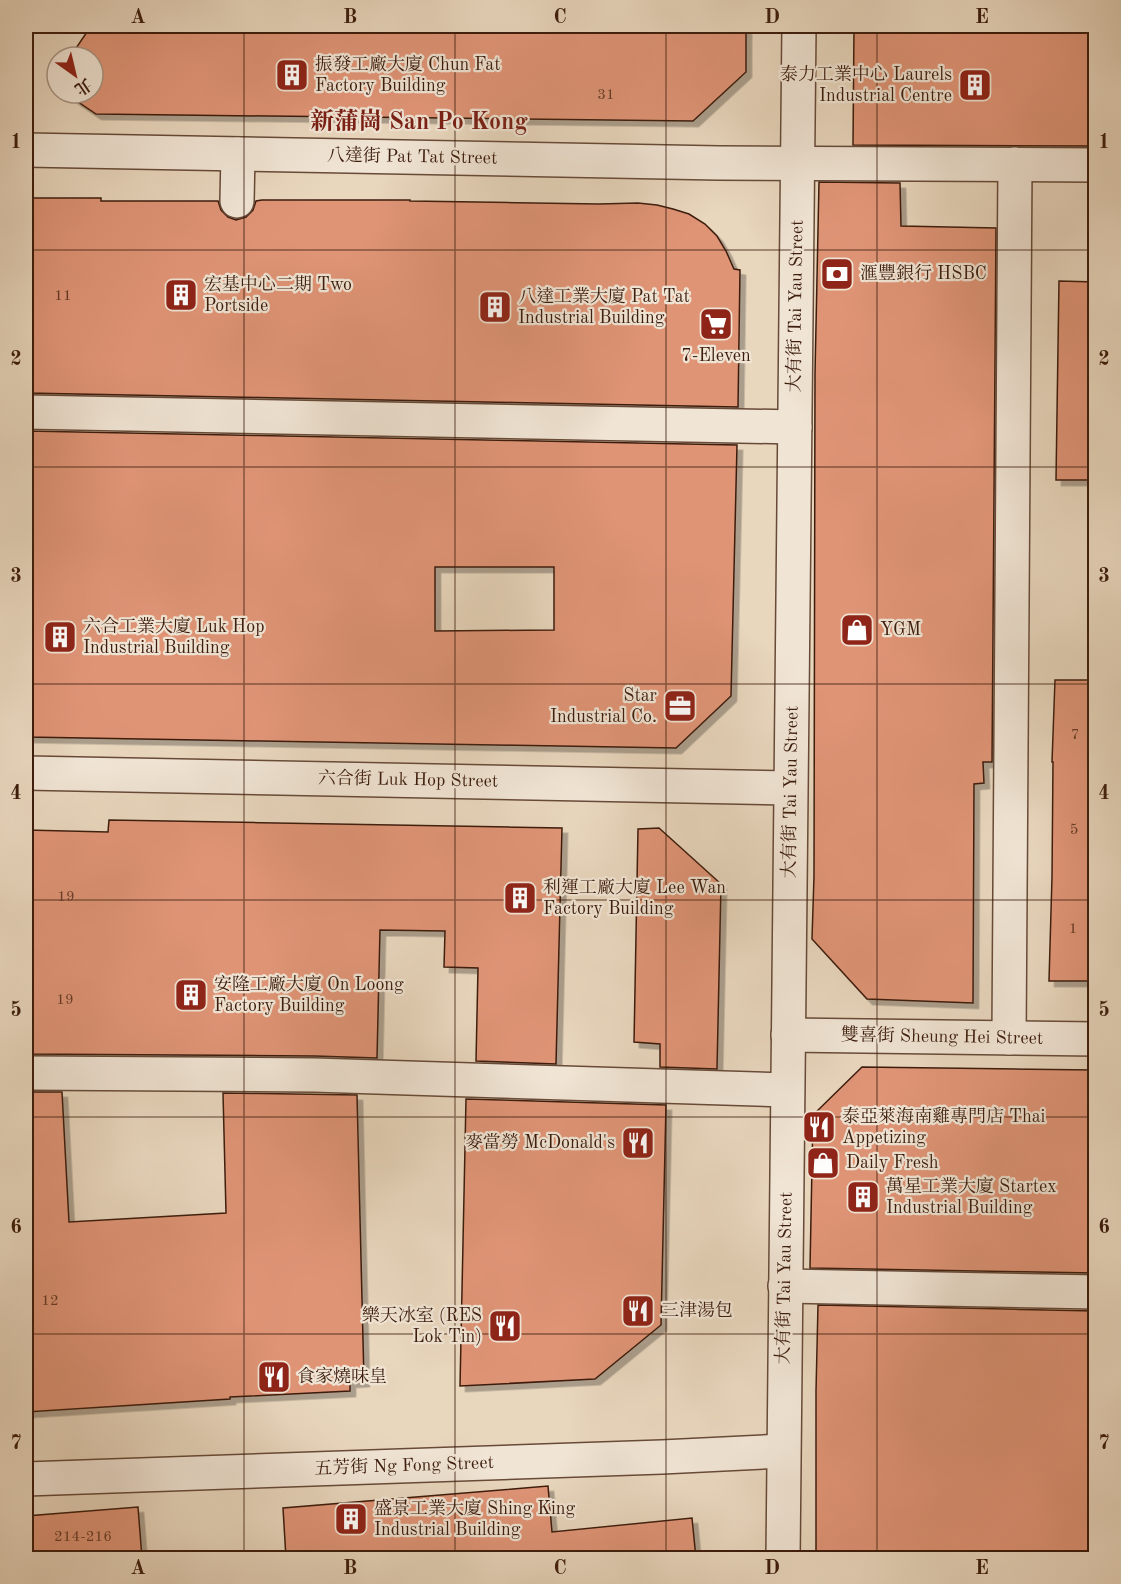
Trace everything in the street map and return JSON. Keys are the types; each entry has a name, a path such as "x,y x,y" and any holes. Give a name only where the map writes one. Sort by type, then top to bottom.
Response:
{"street":[{"name":"大有街 Tai Yau Street","path":"783,1558 799,26"},
{"name":"八達街 Pat Tat Street","path":"26,150 798,163 1095,165"},
{"path":"237,201 238,154"},
{"path":"1010,1038 1015,164"},
{"path":"26,412 795,427"},
{"name":"六合街 Luk Hop Street","path":"26,773 790,788"},
{"name":"雙喜街 Sheung Hei Street","path":"788,1035 1095,1039"},
{"path":"26,1073 314,1075 787,1090"},
{"path":"785,1286 1095,1293"},
{"name":"五芳街 Ng Fong Street","path":"26,1479 783,1451"}],"building":[{"name":"振發工廠大廈 Chun Fat Factory Building","path":"91,26 746,26 746,72 693,121 96,114 83,105 105,105 105,45 78,45"},
{"name":"泰力工業中心 Laurels Industrial Centre","path":"854,26 1095,26 1095,146 853,145"},
{"path":"819,182 900,183 901,226 996,228 992,762 983,762 984,783 974,784 973,1003 867,999 812,939 815,374"},
{"path":"26,198 101,198 101,201 218,201 221,210 228,217 236,220 246,217 253,210 256,201 262,200 638,203 673,209 689,214 705,224 717,236 734,269 740,270 738,407 26,393"},
{"path":"1059,281 1095,282 1095,480 1056,480"},
{"path":"26,431 737,445 731,696 676,748 26,737","holes":["435,567 554,567 554,630 435,631"]},
{"path":"1055,680 1095,680 1095,981 1049,981"},
{"path":"109,820 562,828 556,1064 476,1061 478,968 444,967 445,931 380,930 377,1058 26,1054 26,830 108,832"},
{"path":"659,828 721,884 717,1069 660,1067 660,1044 634,1042 638,829"},
{"path":"862,1067 1095,1070 1095,1273 810,1268 813,1115"},
{"path":"26,1092 62,1092 69,1222 226,1213 223,1093 357,1095 364,1381 350,1382 350,1391 26,1412"},
{"path":"466,1099 666,1105 661,1325 595,1379 460,1386"},
{"path":"818,1305 1095,1311 1095,1558 816,1558"},
{"path":"548,1486 552,1532 692,1518 696,1558 286,1558 283,1508"},
{"path":"138,1507 142,1558 26,1558 26,1516"}],"place":[{"name":"振發工廠大廈 Chun Fat Factory Building","path":"292,75"},
{"name":"泰力工業中心 Laurels Industrial Centre","path":"975,85"},
{"name":"滙豐銀行 HSBC","path":"837,274"},
{"name":"宏基中心二期 Two Portside","path":"181,295"},
{"name":"八達工業大廈 Pat Tat Industrial Building","path":"495,307"},
{"name":"7-Eleven","path":"716,324"},
{"name":"YGM","path":"857,630"},
{"name":"六合工業大廈 Luk Hop Industrial Building","path":"60,637"},
{"name":"Star Industrial Co.","path":"680,706"},
{"name":"利運工廠大廈 Lee Wan Factory Building","path":"520,898"},
{"name":"安隆工廠大廈 On Loong Factory Building","path":"191,995"},
{"name":"泰亞萊海南雞專門店 Thai Appetizing","path":"819,1127"},
{"name":"麥當勞 McDonald's","path":"638,1143"},
{"name":"Daily Fresh","path":"823,1163"},
{"name":"萬星工業大廈 Startex Industrial Building","path":"863,1197"},
{"name":"三津湯包","path":"638,1311"},
{"name":"樂天冰室 (RES Lok Tin)","path":"505,1326"},
{"name":"食家燒味皇","path":"274,1377"},
{"name":"盛景工業大廈 Shing King Industrial Building","path":"351,1519"}],"district":[{"name":"新蒲崗 San Po Kong","path":"419,123"}]}
